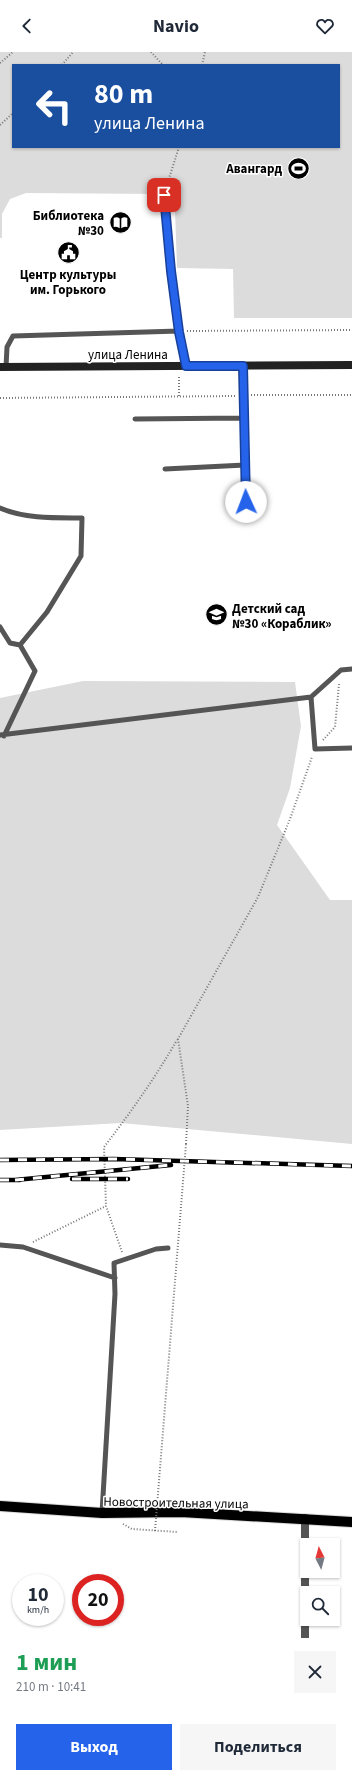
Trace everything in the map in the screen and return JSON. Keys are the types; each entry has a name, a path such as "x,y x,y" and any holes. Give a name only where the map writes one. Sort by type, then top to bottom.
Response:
{"main road":[{"name":"улица Ленина","path":"3,367 352,365"},
{"name":"Новостроительная улица","path":"0,1506 102,1513 181,1512 305,1518 352,1522"}],"street":[{"path":"305,1518 305,1638"}],"lane":[{"path":"164,195 171,271 183,366"},
{"path":"3,367 6,346 14,336 179,332"},
{"path":"243,366 246,502"},
{"path":"135,419 243,418"},
{"path":"165,469 245,465"},
{"path":"0,508 14,514 28,516 82,518 81,556 47,612 20,645"},
{"path":"0,627 10,643 20,645 35,671 2,736"},
{"path":"2,736 311,697 341,670 352,668"},
{"path":"311,697 315,750 352,748"},
{"path":"0,1245 23,1247 115,1278"},
{"path":"102,1513 115,1302 114,1263 156,1249 168,1248"}],"path":[{"path":"0,63 13,52"},
{"path":"63,64 73,52"},
{"path":"151,52 162,64"},
{"path":"202,64 205,52"},
{"path":"0,125 12,114"},
{"path":"164,195 179,148"},
{"path":"179,332 352,330"},
{"path":"179,396 183,366"},
{"path":"0,398 352,394"},
{"path":"124,1259 106,1206 104,1146 158,1074 258,897 290,819 315,750 335,727 341,670"},
{"path":"155,1531 188,1106 178,1039"},
{"path":"23,1247 106,1206"},
{"path":"123,1524 132,1529 178,1532"}],"shaded area":[{"path":"0,52 352,52 352,318 234,318 233,269 177,268 175,210 169,198 161,194 26,193 10,199 2,214 2,238 0,238"},
{"path":"83,681 295,682 301,726 290,788 277,825 330,900 352,900 352,1144 121,1123 0,1130 0,698"}],"railway":[{"path":"0,1160 114,1159 352,1166"},
{"path":"15,1180 171,1165"},
{"path":"72,1179 128,1179"},
{"path":"0,1180 20,1180"}],"place":[{"name":"Авангард","path":"298,168"},
{"name":"Библиотека №30","path":"120,222"},
{"name":"Центр культуры им. Горького","path":"68,252"},
{"name":"Детский сад №30 «Кораблик»","path":"217,615"}],"route":[{"path":"164,195 171,271 179,332 186,366 243,366 246,502"}]}
